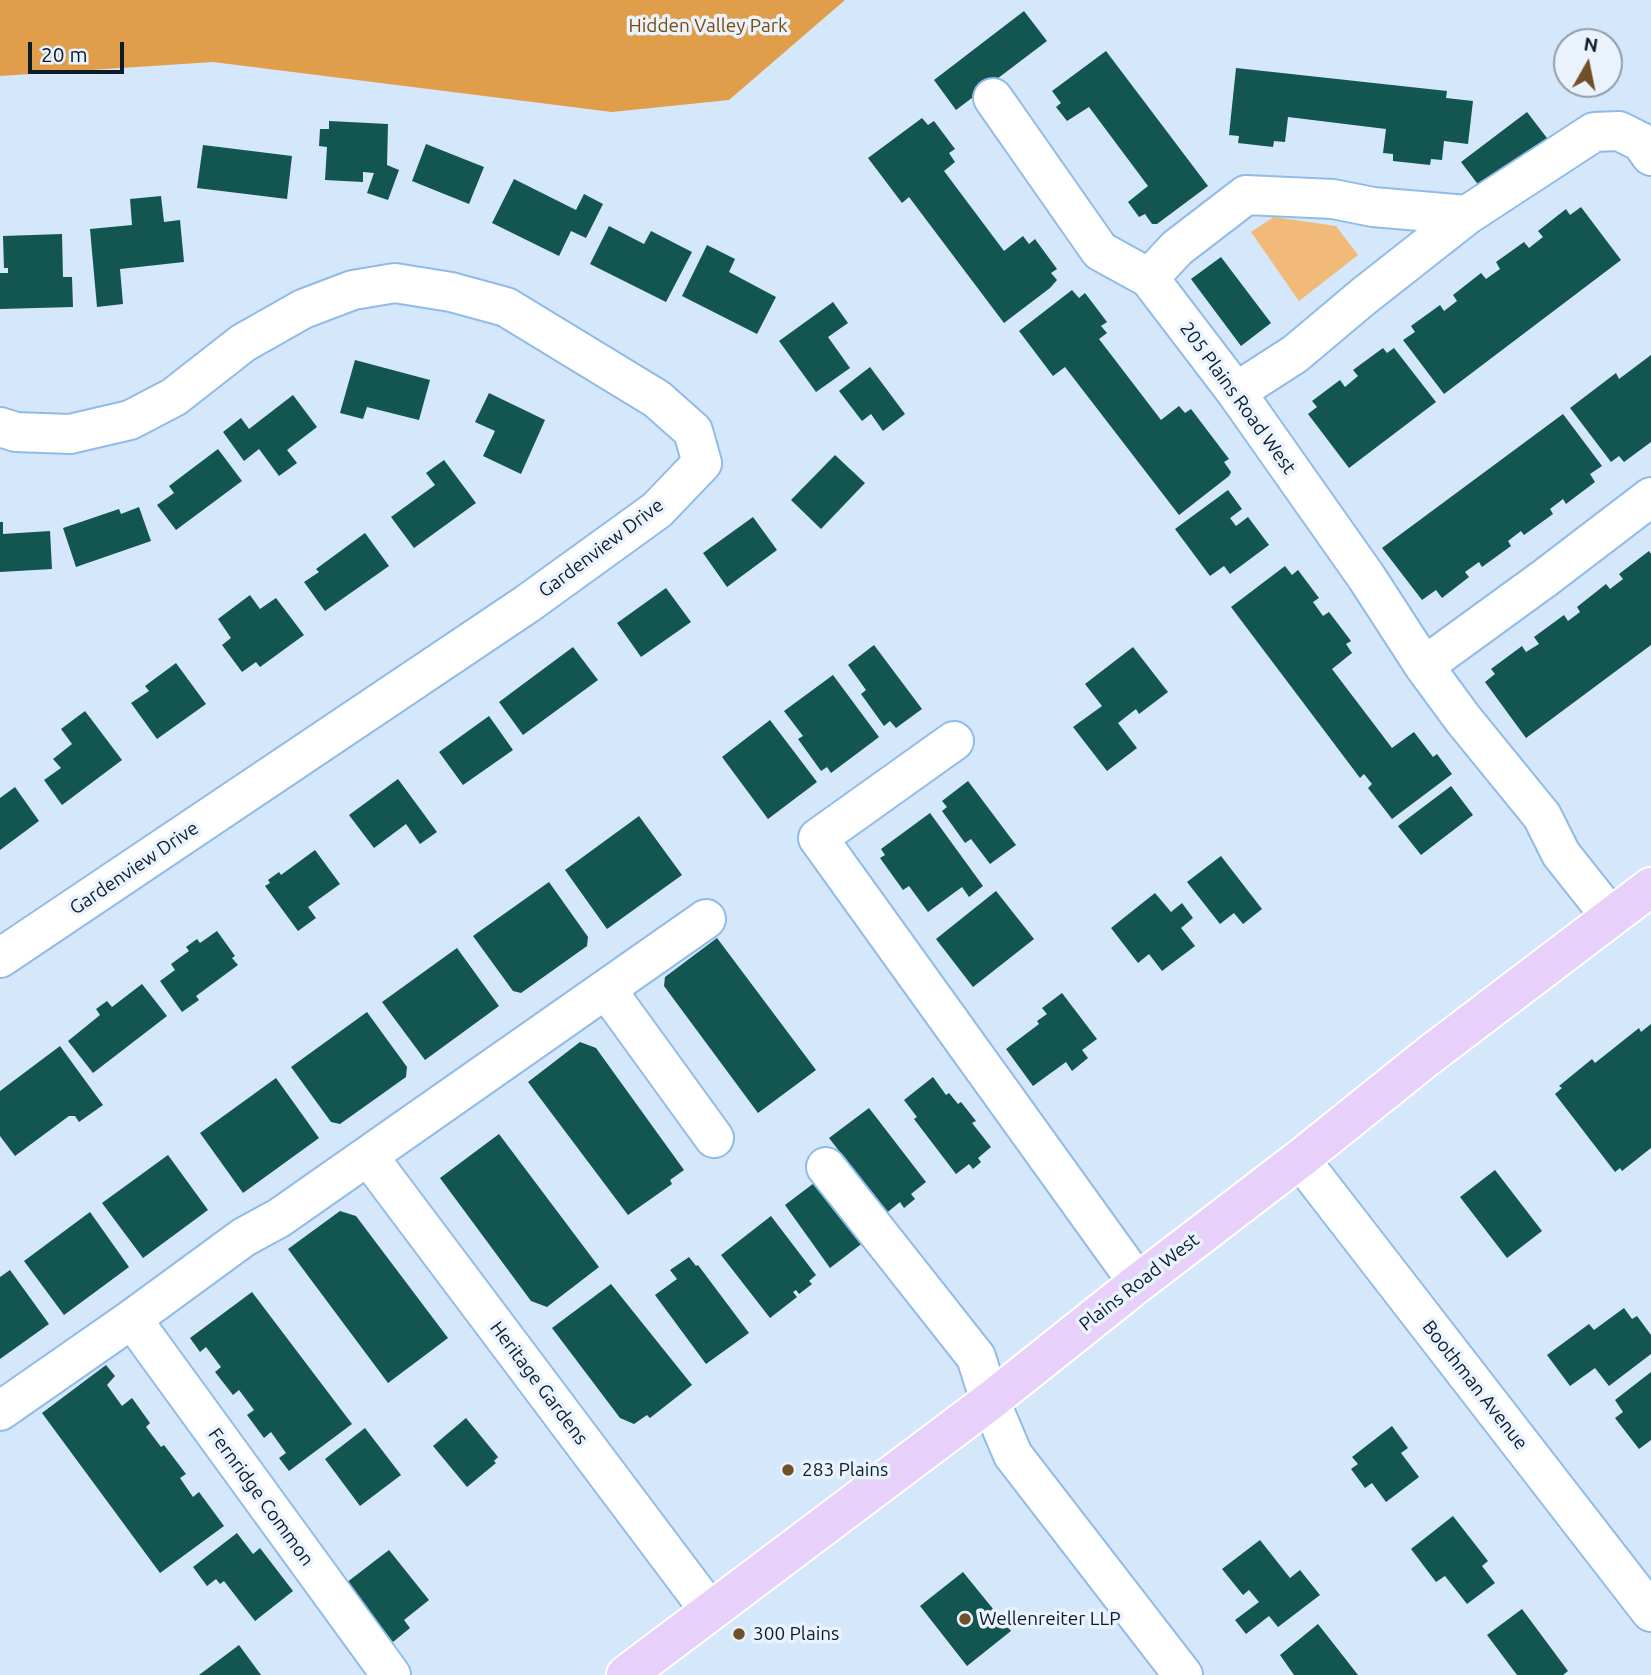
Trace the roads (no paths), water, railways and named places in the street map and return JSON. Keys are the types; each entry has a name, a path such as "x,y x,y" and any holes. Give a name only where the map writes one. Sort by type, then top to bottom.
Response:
{"main road":[{"name":"Plains Road West","path":"626,1675 990,1401 1427,1056 1651,887"}],"street":[{"name":"205 Plains Road West","path":"993,98 1100,251 1149,278 1236,392 1367,578 1424,666 1463,719 1542,816 1561,854 1611,917"},
{"path":"1236,392 1295,354 1467,215 1594,132 1619,131 1641,142 1651,156"},
{"path":"1149,278 1177,248 1246,195 1333,199 1373,207 1467,215"},
{"name":"Gardenview Drive","path":"0,428 16,432 70,434 130,420 174,397 243,343 303,309 353,290 395,283 451,292 506,307 517,313 657,399 693,431 702,463 657,510 527,604 0,958"},
{"path":"1424,666 1651,497"},
{"path":"954,741 818,838 1138,1283"},
{"path":"0,1411 244,1237 279,1218 706,919"},
{"path":"606,989 714,1138"},
{"name":"Heritage Gardens","path":"368,1156 710,1611"},
{"name":"Boothman Avenue","path":"1300,1158 1651,1612"},
{"path":"826,1167 976,1357 990,1401 1013,1455 1183,1675"},
{"name":"Fernridge Common","path":"132,1319 391,1675"}],"place":[{"name":"283 Plains","path":"788,1470"},
{"name":"Wellenreiter LLP","path":"965,1619"},
{"name":"300 Plains","path":"739,1634"}],"park label":[{"name":"Hidden Valley Park","path":"708,26"}]}
